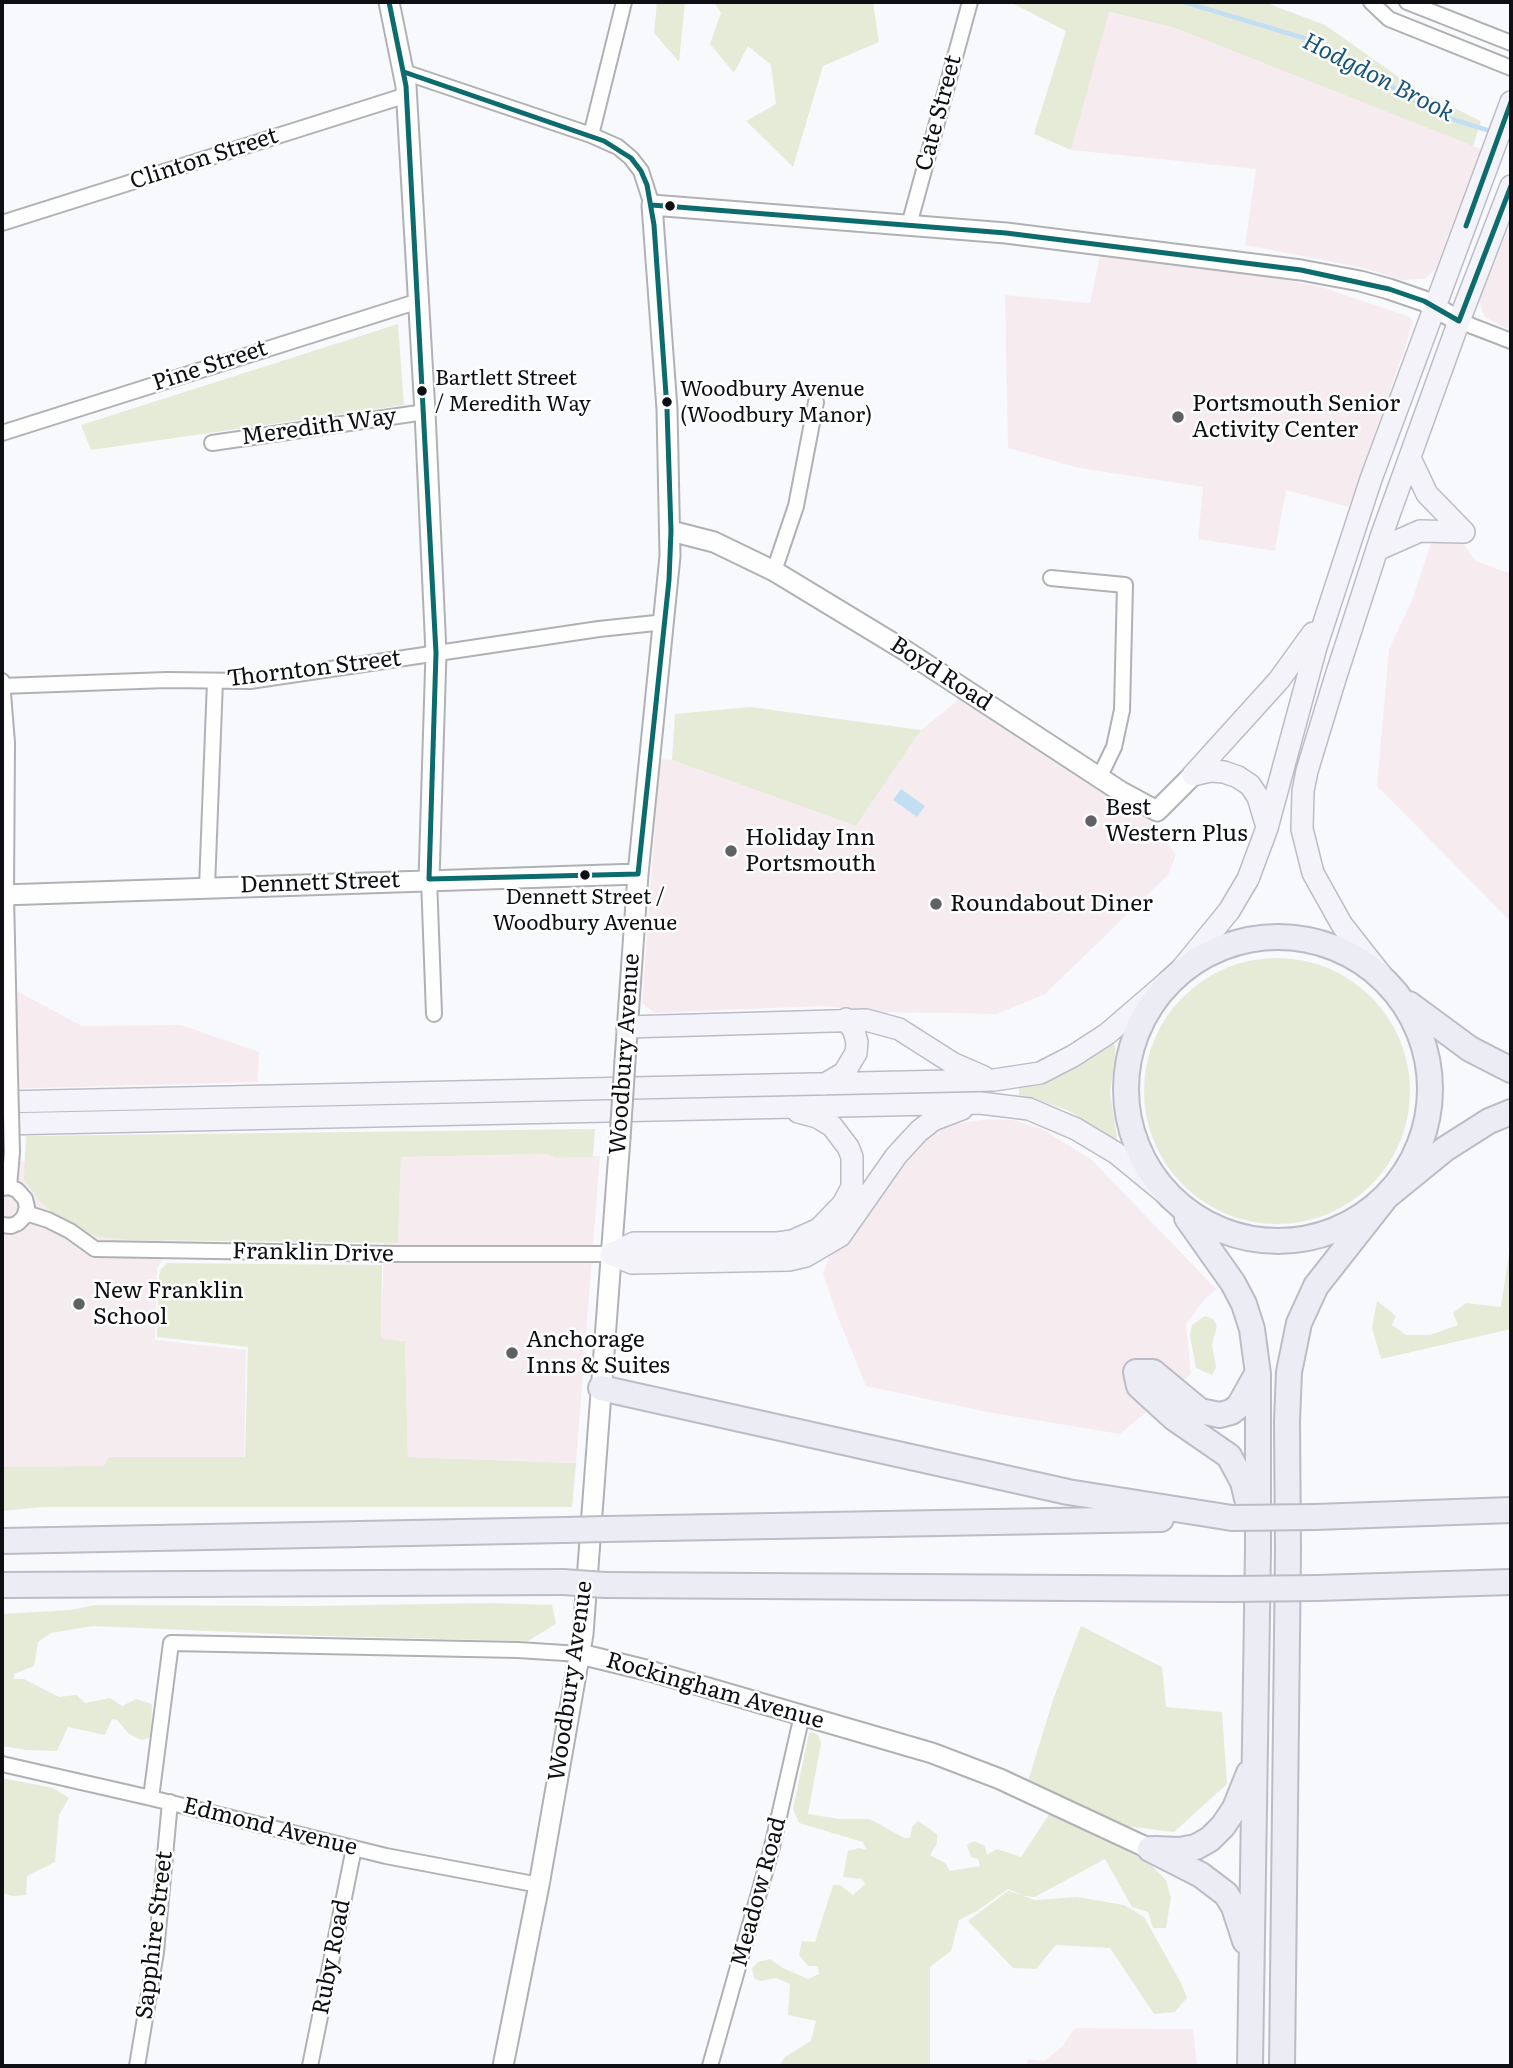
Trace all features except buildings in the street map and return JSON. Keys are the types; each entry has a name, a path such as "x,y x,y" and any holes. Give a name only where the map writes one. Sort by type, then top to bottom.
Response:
{"highway":[{"path":"1231,2066 1250,2056 1258,1374 1252,1329 1244,1304 1218,1261 1149,1173 1135,1143 1127,1108 1127,1070 1136,1033 1144,1016 1179,972 1210,951 1246,939 1283,936 1338,948 1372,968 1448,1034 1491,1062 1511,1070"},
{"path":"1282,2066 1288,1550 1286,1420 1289,1372 1299,1323 1310,1295 1406,1171 1415,1157 1424,1132 1430,1104 1430,1075 1425,1047 1418,1028 1392,988"},
{"path":"1166,1194 1182,1210 1208,1226 1236,1235 1270,1240 1309,1237 1340,1227 1364,1214 1445,1149 1478,1127 1511,1112"},
{"path":"1258,1374 1239,1406 1220,1415 1200,1412 1153,1372 1136,1372 1139,1387 1174,1418 1223,1451 1237,1467 1258,1549"},
{"path":"601,1388 1068,1492 1232,1518"},
{"path":"2,1541 1315,1517 1511,1510"},
{"path":"2,1585 563,1582 1231,1589 1511,1582"},
{"path":"1150,1849 1179,1850 1196,1847 1216,1833 1235,1808 1254,1752"},
{"path":"1150,1849 1201,1875 1226,1894 1242,1926 1252,1966"}],"main road":[{"path":"2,1102 994,1080 1025,1077 1063,1062 1114,1027 1179,972 1240,894 1256,861 1316,647 1371,479 1511,102"},
{"path":"1392,988 1356,945 1320,887 1308,858 1301,817 1307,771 1377,550 1459,321 1511,186"},
{"path":"1377,550 1420,531 1464,532 1427,494 1410,458"},
{"path":"1193,775 1279,680 1310,639 1332,602"},
{"path":"1193,775 1210,771 1224,772 1250,785 1258,797 1267,828"},
{"path":"824,1085 844,1073 856,1053 857,1041 846,1019"},
{"path":"627,1027 866,1020 899,1029 954,1064 994,1080"},
{"path":"611,1254 632,1263 789,1260 806,1256 840,1236 896,1156 919,1131 933,1119 980,1103"},
{"path":"2,1124 980,1103 1029,1109 1066,1123 1116,1153 1166,1194"},
{"path":"611,1254 634,1243 792,1241 819,1229 832,1218 852,1187 852,1157 848,1147 832,1126 817,1117 769,1107"}],"street":[{"path":"389,2 407,95 436,653 429,879 434,1014"},
{"path":"591,135 624,2"},
{"name":"Cate Street","path":"909,225 970,2"},
{"path":"1371,2 1389,19 1511,68"},
{"path":"1407,2 1511,43"},
{"name":"Woodbury Avenue","path":"404,72 591,135 618,147 631,158 641,171 652,205 667,409 671,531 665,622 638,874 580,1654 539,1885 503,2066"},
{"name":"Clinton Street","path":"2,223 407,95"},
{"path":"652,205 1006,233 1301,270 1360,281 1424,301 1459,321 1511,341"},
{"name":"Pine Street","path":"2,433 419,301"},
{"path":"774,571 796,506 816,402"},
{"name":"Meredith Way","path":"212,443 425,412"},
{"name":"Boyd Road","path":"671,531 714,542 774,571 906,651 1099,778 1157,811 1193,775"},
{"path":"1051,578 1125,585 1122,710 1114,747 1099,778"},
{"name":"Thornton Street","path":"2,684 270,679 599,629 665,622"},
{"path":"207,887 215,681"},
{"path":"2,684 7,743 4,895 12,1152 5,1187 17,1190 25,1199 26,1213 18,1223 11,1226 2,1225"},
{"name":"Dennett Street","path":"4,895 638,874"},
{"name":"Franklin Drive","path":"26,1213 70,1231 95,1249 611,1254"},
{"name":"Rockingham Avenue","path":"151,1798 171,1643 518,1650 580,1654 650,1671 872,1734 1000,1779 1150,1849"},
{"name":"Meadow Road","path":"710,2066 769,1860 802,1716"},
{"name":"Edmond Avenue","path":"2,1763 354,1849 539,1885"},
{"name":"Sapphire Street","path":"137,2066 156,1952 170,1802"},
{"name":"Ruby Road","path":"310,2066 354,1849"}],"shaded area":[{"path":"1108,12 1175,28 1481,149 1436,268 1425,279 1401,280 1364,268 1245,245 1256,169 1071,150"},
{"path":"1511,222 1511,331 1485,317 1479,302"},
{"path":"1100,256 1266,276 1322,287 1410,317 1413,321 1408,339 1349,507 1286,490 1275,551 1198,539 1203,487 1079,468 1008,448 1005,295 1090,303"},
{"path":"1433,537 1453,538 1463,543 1476,561 1511,572 1511,922 1377,786 1389,649 1412,600"},
{"path":"962,697 1156,825 1176,855 1168,875 1045,994 997,1014 881,1012 823,1006 654,1013 642,1003 660,759 672,760 856,826 921,730"},
{"path":"2,983 82,1026 181,1025 259,1052 258,1082 2,1089"},
{"path":"989,1119 1013,1120 1040,1128 1091,1159 1216,1289 1186,1324 1191,1374 1120,1434 987,1412 866,1386 823,1274 829,1257 872,1207 906,1158 932,1127"},
{"path":"547,1154 555,1158 600,1156 576,1463 408,1457 405,1341 381,1340 384,1243 398,1243 401,1157"},
{"name":"New Franklin School","path":"2,1161 166,1162 164,1258 157,1268 155,1340 246,1350 244,1465 2,1469"},
{"path":"1075,2028 1193,2029 1197,2066 1026,2066 1028,2059 1044,2061 1063,2046"}],"green space":[{"path":"657,2 685,2 679,62 654,33"},
{"path":"714,2 873,2 879,42 823,66 793,167 746,121 776,104 771,65 748,46 734,73 710,44 721,13"},
{"path":"1010,2 1264,2 1325,25 1417,90 1481,121 1473,146 1175,28 1109,12 1071,150 1034,134 1066,31"},
{"path":"398,324 404,405 91,450 81,425"},
{"path":"750,707 921,730 856,826 672,760 675,714"},
{"path":"1264,958 1290,958 1316,963 1340,973 1362,988 1380,1006 1395,1028 1405,1052 1410,1091 1405,1130 1395,1154 1380,1176 1362,1194 1340,1209 1316,1219 1290,1224 1264,1224 1238,1219 1214,1209 1192,1194 1174,1176 1159,1154 1149,1130 1144,1104 1144,1078 1149,1052 1159,1028 1174,1006 1192,988 1214,973 1238,963"},
{"path":"1113,1043 1116,1048 1110,1093 1117,1137 1114,1141 1069,1111 1019,1095 1019,1087 1104,1044"},
{"path":"595,1129 593,1157 555,1158 547,1154 401,1157 398,1243 132,1240 100,1237 78,1230 59,1219 38,1199 24,1179 26,1136"},
{"path":"1511,1239 1511,1329 1381,1359 1372,1328 1377,1301 1396,1316 1392,1325 1406,1335 1430,1335 1458,1325 1453,1313 1466,1303 1501,1307"},
{"path":"167,1263 382,1265 381,1339 405,1341 408,1457 576,1463 572,1507 43,1507 2,1511 2,1467 104,1466 109,1457 245,1457 248,1347 157,1337 159,1276"},
{"path":"1205,1316 1213,1319 1217,1326 1212,1345 1216,1367 1212,1375 1196,1368 1190,1336 1192,1325"},
{"path":"95,1605 552,1605 556,1624 528,1641 93,1626 51,1633 38,1642 34,1666 14,1674 14,1679 24,1679 59,1697 76,1695 85,1703 110,1698 122,1706 136,1699 152,1704 151,1737 142,1740 129,1734 117,1720 112,1719 105,1735 68,1727 57,1751 2,1746 2,1614 71,1610"},
{"path":"1081,1626 1162,1667 1166,1707 1222,1712 1227,1784 1174,1832 1117,1825 1028,1781 1054,1697"},
{"path":"813,1732 819,1736 821,1744 808,1814 839,1819 870,1819 904,1838 910,1838 912,1827 918,1821 937,1834 937,1844 930,1855 945,1863 950,1871 980,1866 978,1859 971,1857 967,1845 974,1841 985,1846 987,1855 997,1849 1021,1857 1050,1813 1147,1861 1166,1880 1171,1898 1166,1928 1153,1928 1148,1912 1132,1907 1105,1859 1035,1897 1024,1896 1035,1900 1077,1897 1124,1905 1144,1917 1187,1998 1175,2012 1154,2014 1110,1948 1056,1945 1036,1969 1013,1968 968,1921 1008,1891 1022,1895 1008,1889 959,1920 951,1951 930,1967 930,2066 779,2066 785,2057 811,2041 816,2021 788,2015 790,1984 776,1978 760,1981 754,1978 752,1968 758,1962 770,1959 808,1979 819,1974 818,1966 808,1966 799,1955 802,1941 815,1942 833,1885 840,1885 853,1895 865,1884 862,1879 843,1877 848,1851 859,1848 867,1850 863,1842 799,1823 793,1809 809,1733"},
{"path":"2,1778 53,1788 69,1798 59,1815 55,1862 27,1876 26,1895 2,1893"}],"water":[{"path":"901,789 925,806 917,817 893,800"}],"waterway":[{"name":"Hodgdon Brook","path":"1184,2 1317,42 1439,115 1490,131"}],"transit line":[{"path":"389,2 406,86 436,653 429,879 638,874 669,580 671,531 667,409 654,225 647,185 631,158 604,141 404,72"},
{"path":"1466,226 1511,102"},
{"path":"652,205 1006,233 1301,270 1389,289 1424,301 1459,321 1511,186"}],"place":[{"name":"Bartlett Street / Meredith Way","path":"422,391"},
{"name":"Woodbury Avenue (Woodbury Manor)","path":"667,402"},
{"name":"Portsmouth Senior Activity Center","path":"1178,417"},
{"name":"Best Western Plus","path":"1091,821"},
{"name":"Holiday Inn Portsmouth","path":"731,851"},
{"name":"Dennett Street / Woodbury Avenue","path":"585,875"},
{"name":"Roundabout Diner","path":"936,904"},
{"name":"New Franklin School","path":"79,1304"},
{"name":"Anchorage Inns & Suites","path":"512,1353"}]}
